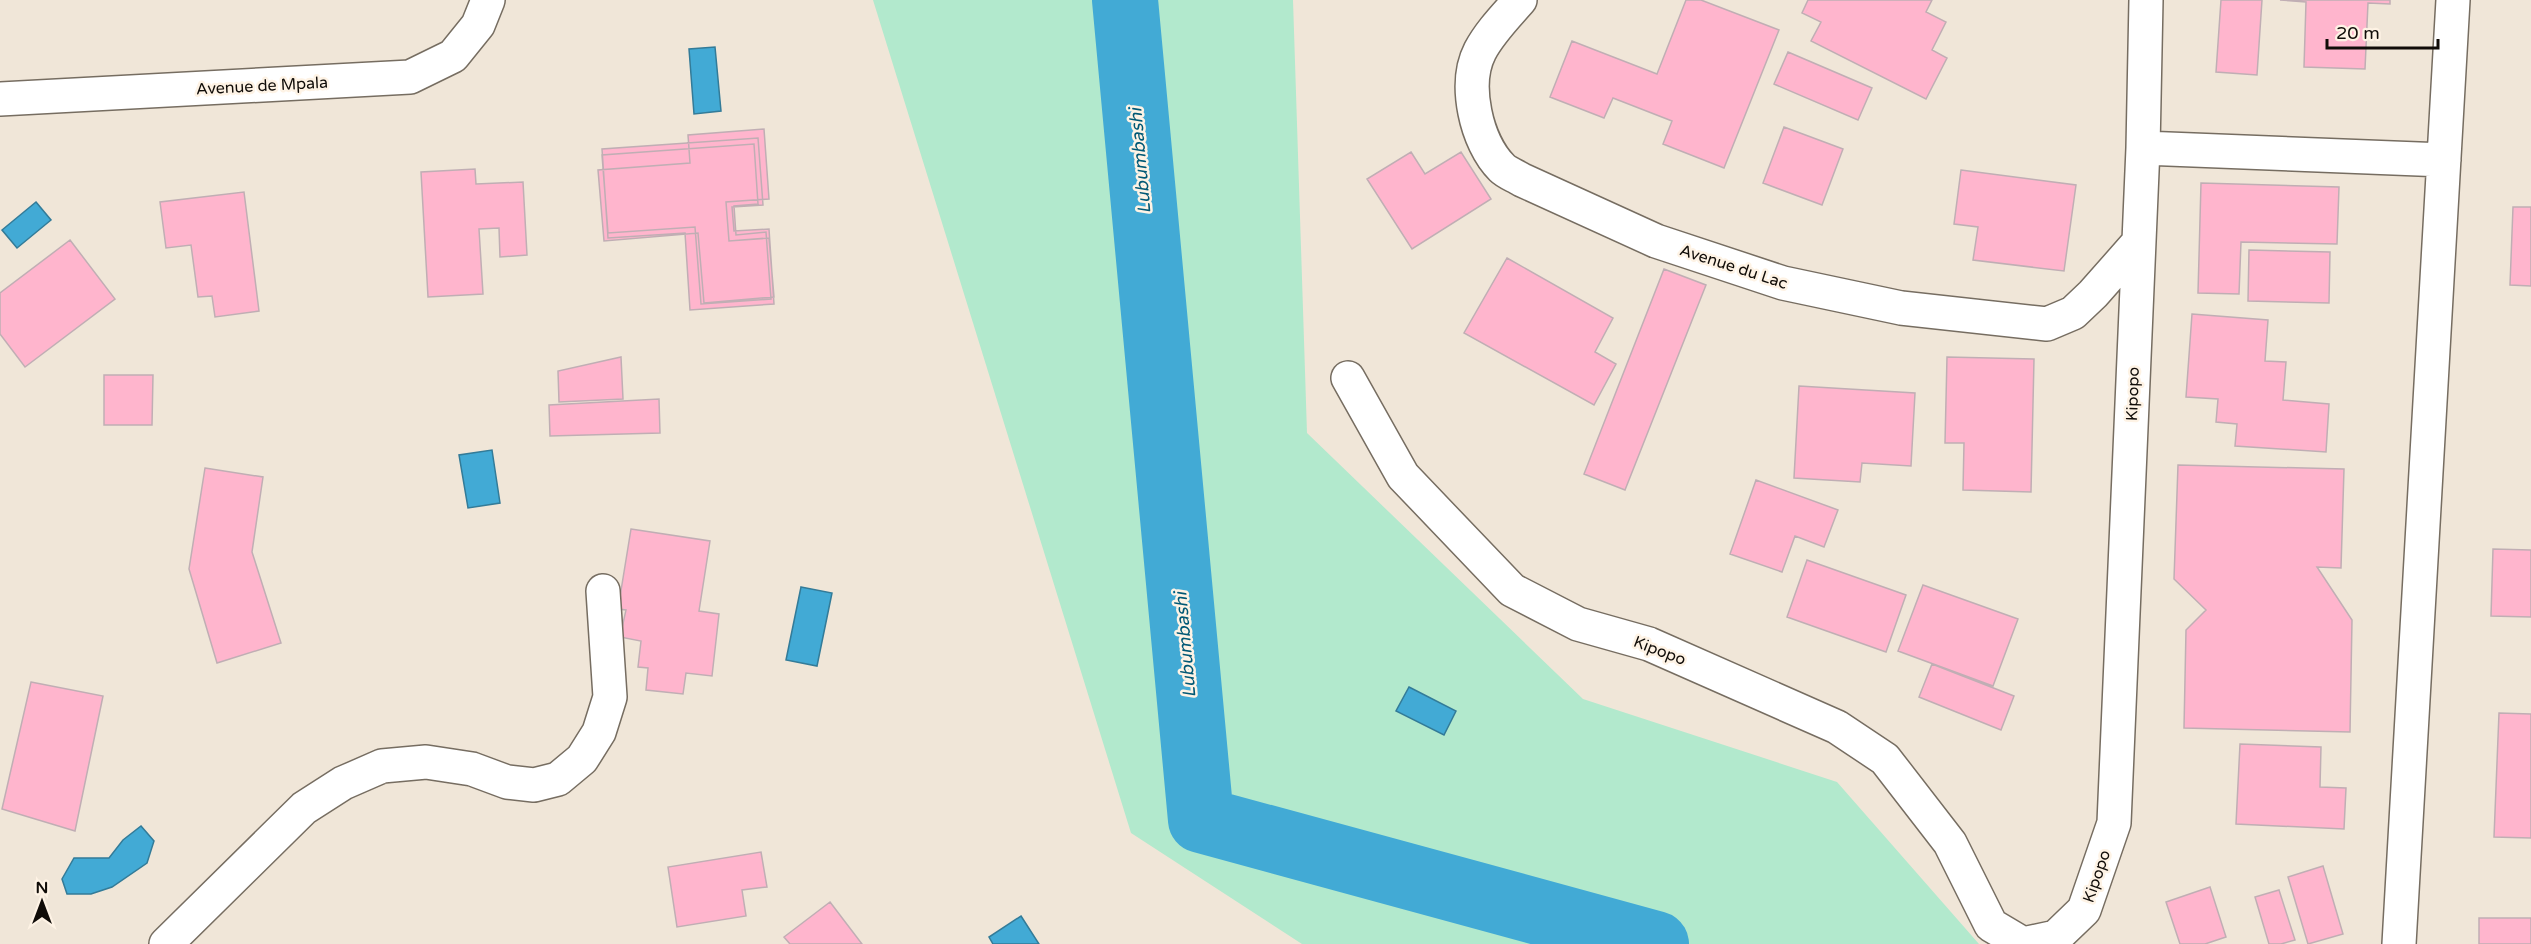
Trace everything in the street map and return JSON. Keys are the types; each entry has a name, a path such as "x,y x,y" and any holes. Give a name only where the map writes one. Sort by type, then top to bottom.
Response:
{"street":[{"name":"Avenue de Mpala","path":"0,99 410,77 453,56 478,26 488,0"},
{"name":"Avenue du Lac","path":"1520,0 1491,34 1479,53 1474,68 1471,86 1476,117 1491,153 1503,169 1522,180 1656,241 1804,288 1901,308 2047,324 2073,313 2138,243"},
{"name":"Kipopo","path":"1348,378 1404,476 1512,590 1578,624 1649,644 1838,727 1885,759 1950,843 1991,925 2023,944 2056,937 2084,910 2114,823 2143,148 2146,0"},
{"path":"2399,944 2453,0"},
{"path":"2143,148 2444,160"},
{"path":"166,944 304,808 342,783 382,766 426,762 472,770 507,782 534,785 558,779 582,759 599,732 610,698 603,591"}],"green space":[{"path":"873,0 1293,0 1307,433 1583,699 1837,782 1979,944 1302,944 1131,833"}],"water":[{"path":"715,47 721,111 694,114 689,49"},
{"path":"36,202 51,220 17,248 2,230"},
{"path":"492,450 500,503 468,508 459,455"},
{"path":"801,587 832,593 817,666 786,660"},
{"path":"1409,687 1456,711 1444,735 1396,711"},
{"path":"141,826 154,841 147,863 112,887 91,894 67,894 62,879 74,858 109,858 123,840"},
{"path":"1021,916 1039,944 993,944 989,937"}],"building":[{"path":"1686,0 1701,0 1779,30 1724,168 1663,144 1672,121 1613,98 1604,118 1550,97 1572,41 1657,74"},
{"path":"1808,0 1932,0 1926,12 1946,22 1932,50 1947,58 1926,99 1811,41 1821,22 1802,13"},
{"path":"2221,0 2262,0 2257,75 2216,72"},
{"path":"2280,0 2390,0 2390,4 2368,3 2365,69 2304,67 2306,2"},
{"path":"1788,52 1872,88 1858,120 1774,84"},
{"path":"1784,127 1843,149 1822,205 1763,183"},
{"path":"764,129 769,199 726,202 729,241 769,238 774,297 704,303 698,233 604,241 598,170 690,163 688,135"},
{"path":"758,138 763,205 732,207 734,231 769,229 774,304 690,310 685,233 608,238 602,149"},
{"path":"754,144 758,204 734,206 736,235 766,232 771,299 701,304 695,227 608,233 602,155"},
{"path":"1411,152 1425,174 1461,152 1491,199 1412,249 1367,179"},
{"path":"475,169 476,184 523,182 527,255 500,257 499,228 479,229 483,294 428,297 421,172"},
{"path":"1961,170 2076,185 2064,271 1973,260 1978,227 1954,224"},
{"path":"2201,183 2339,187 2337,244 2241,242 2239,294 2198,293"},
{"path":"244,192 259,311 215,317 212,296 198,297 191,245 166,248 160,202"},
{"path":"2513,207 2531,207 2531,286 2510,285"},
{"path":"70,240 115,299 25,367 0,334 0,293"},
{"path":"2249,250 2330,252 2329,303 2248,301"},
{"path":"1507,258 1613,318 1595,352 1616,364 1594,405 1464,333"},
{"path":"1664,269 1706,285 1625,490 1584,474"},
{"path":"2192,314 2268,320 2265,361 2286,362 2283,400 2329,404 2326,452 2235,446 2237,424 2216,422 2218,399 2186,397"},
{"path":"621,357 623,399 559,402 558,371"},
{"path":"1947,357 2034,359 2031,492 1963,490 1964,443 1945,443"},
{"path":"104,375 153,375 152,425 104,425"},
{"path":"1799,386 1915,393 1911,466 1862,463 1860,482 1794,478"},
{"path":"659,399 660,433 550,436 549,405"},
{"path":"2178,465 2344,469 2341,568 2317,567 2352,620 2350,732 2184,728 2186,630 2206,610 2174,579"},
{"path":"205,468 263,477 252,552 281,643 217,663 189,569"},
{"path":"1756,480 1838,510 1824,547 1795,536 1782,572 1730,554"},
{"path":"631,529 710,541 699,611 719,614 712,676 686,673 683,694 646,690 648,668 638,667 641,641 620,637 626,610 618,609"},
{"path":"2493,549 2531,550 2531,617 2491,616"},
{"path":"1807,560 1906,595 1886,652 1787,617"},
{"path":"1923,585 2018,619 1993,686 1898,651"},
{"path":"1932,664 2014,696 2001,730 1919,697"},
{"path":"31,682 103,696 75,831 2,809"},
{"path":"2499,713 2531,714 2531,838 2494,837"},
{"path":"2240,744 2321,747 2320,787 2346,788 2344,829 2236,824"},
{"path":"761,852 767,887 742,890 746,916 677,927 668,867"},
{"path":"2323,866 2343,934 2308,944 2288,877"},
{"path":"2210,887 2226,937 2205,944 2180,944 2166,902"},
{"path":"2279,890 2295,940 2281,944 2269,944 2255,897"},
{"path":"830,902 862,944 790,944 784,937"},
{"path":"2479,918 2531,918 2531,944 2479,944"}],"waterway":[{"name":"Lubumbashi","path":"1125,0 1201,820 1656,944"}]}
